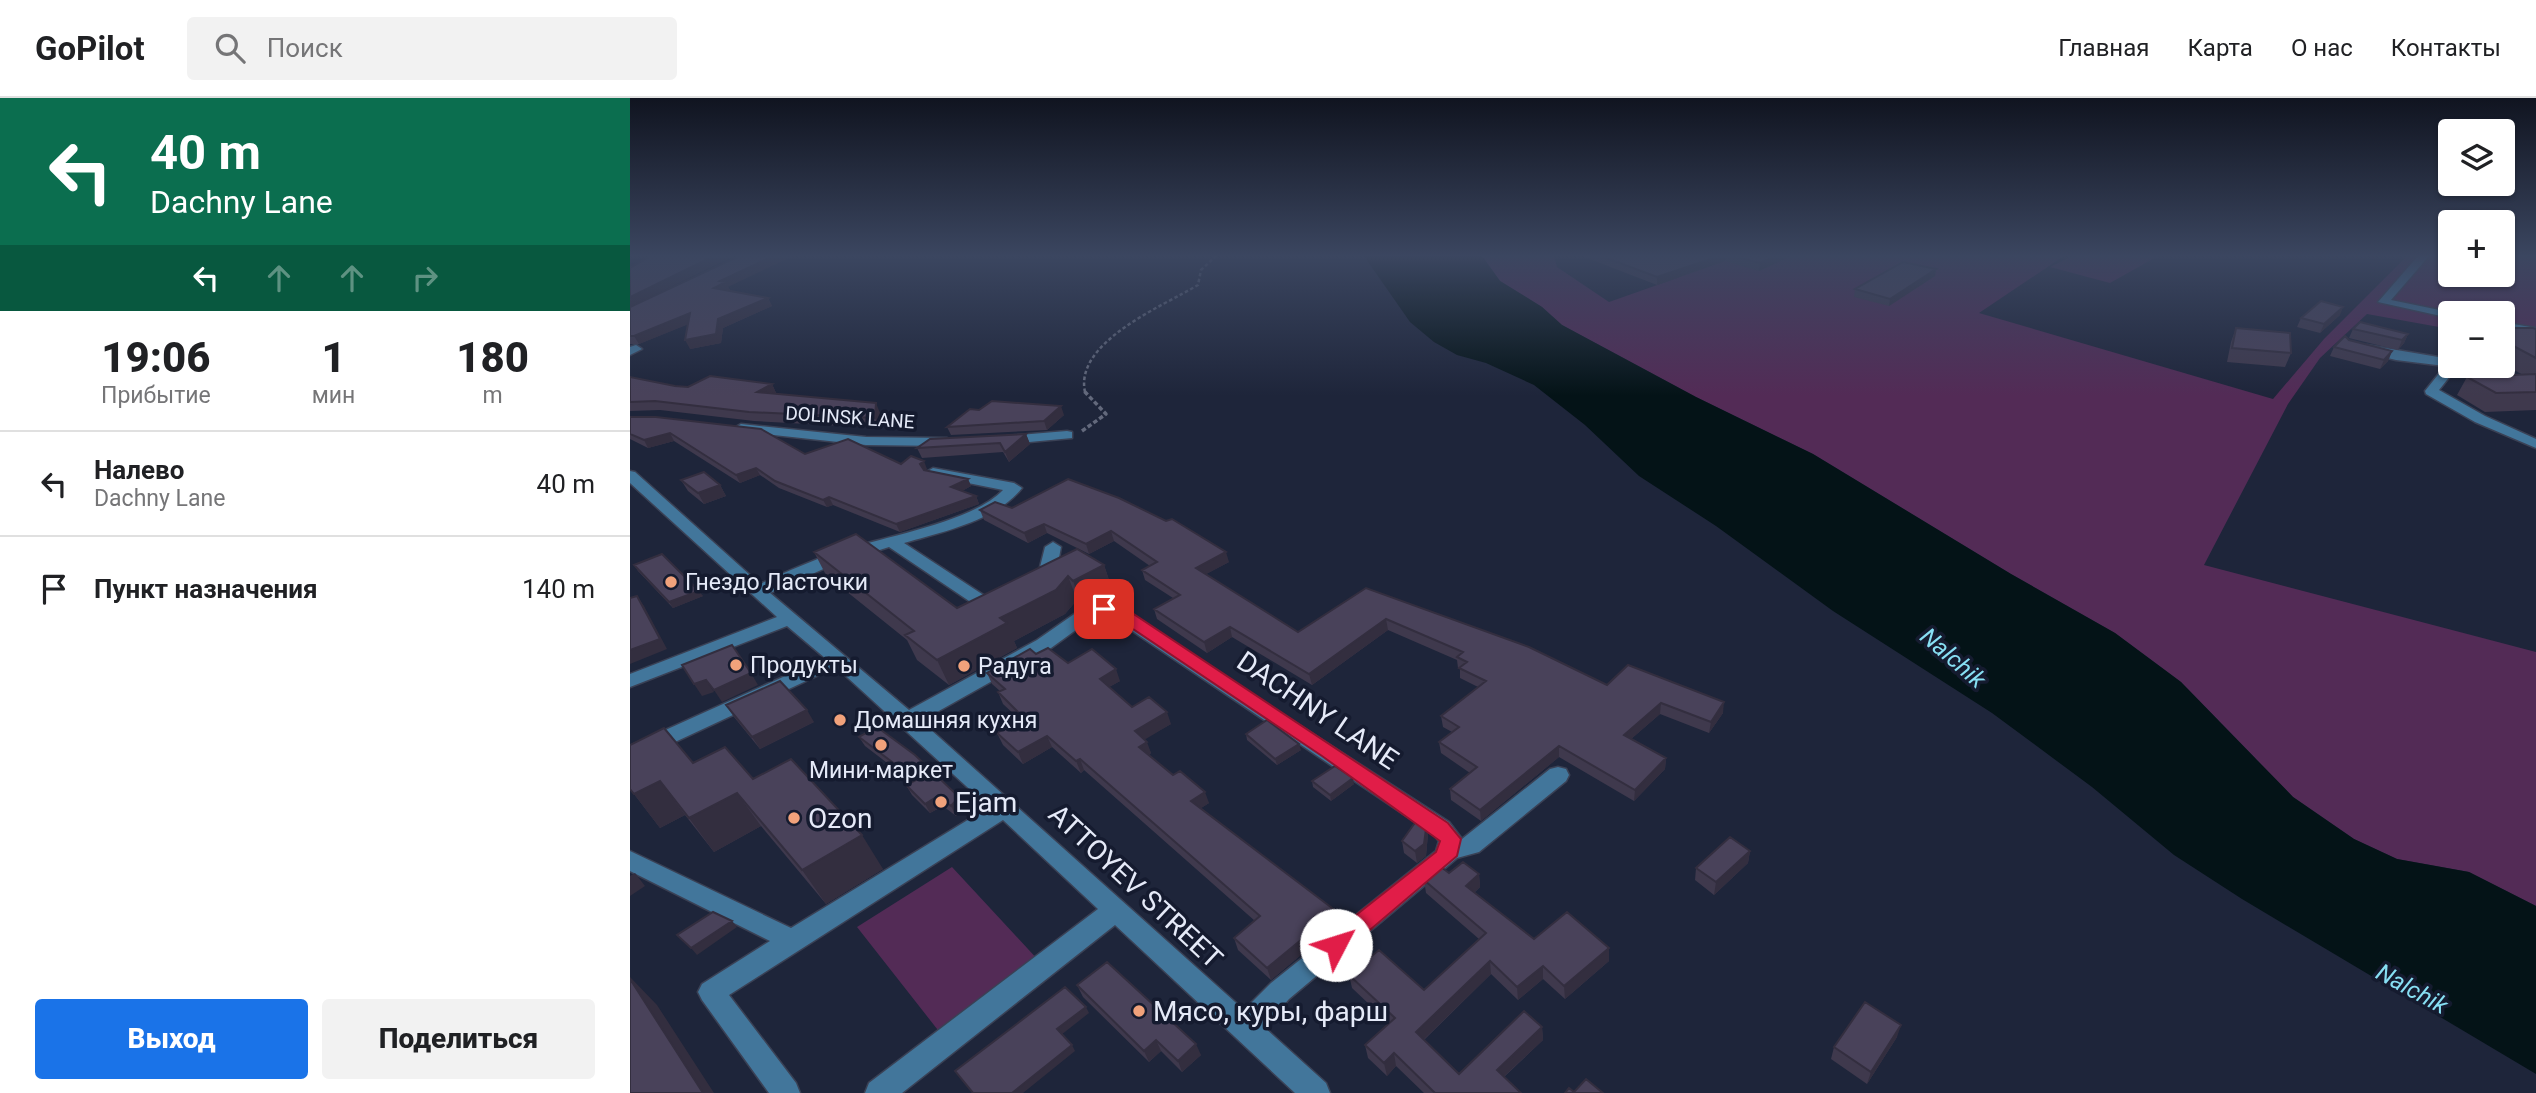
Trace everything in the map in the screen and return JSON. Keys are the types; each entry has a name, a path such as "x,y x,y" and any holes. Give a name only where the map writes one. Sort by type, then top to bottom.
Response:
{"street":[{"path":"2385,302 2438,313"},
{"path":"2515,327 2536,331"},
{"path":"2349,344 2396,356 2438,362"},
{"path":"2441,378 2431,391 2480,419 2536,444"},
{"name":"DOLINSK LANE","path":"721,425 866,440 964,442"},
{"path":"987,441 1067,435"},
{"path":"758,592 845,555 893,543 983,509 1013,492 1014,488 933,472"},
{"name":"ATTOYEV STREET","path":"630,475 758,592 838,659 1005,808 1245,1027 1306,1090"},
{"path":"893,543 987,606 1047,574 1053,547"},
{"name":"DACHNY LANE","path":"906,720 1044,644 1086,614 1113,610 1441,828 1451,839 1450,850"},
{"path":"630,681 790,618"},
{"path":"630,755 838,659"},
{"path":"1245,1027 1280,991 1450,850 1471,845 1558,775"},
{"path":"786,1093 711,992 1005,808"},
{"path":"630,860 792,940"},
{"path":"879,1093 1116,910"}],"path":[{"path":"1067,435 1086,429 1106,414 1085,393 1083,384 1095,351 1113,335 1168,302"}],"shaded area":[{"path":"1535,302 1995,302 1979,313 2273,399 2324,339 2361,302 2438,302 2438,327 2367,314 2320,358 2288,404 2204,565 2536,652 2536,906 2469,872 2397,859 2354,839 2293,797 2181,682 2115,633 2011,574 1813,454 1696,397 1562,325"},
{"path":"2515,302 2536,302 2536,345 2515,341"},
{"path":"952,867 1040,962 941,1034 857,927"}],"water":[{"name":"Nalchik","path":"1396,302 1535,302 1562,325 1696,397 1813,454 2011,574 2115,633 2181,682 2293,797 2354,839 2397,859 2469,872 2536,906 2536,1074 2242,899 2174,855 2092,787 1992,713 1833,611 1716,526 1639,476 1585,425 1534,385 1486,363 1457,355 1434,342 1410,322"}],"building":[{"path":"640,302 757,302 718,319 716,334 685,340 690,313 630,336 630,307"},
{"path":"2319,302 2343,307 2324,324 2301,318"},
{"path":"2360,322 2408,334 2402,340 2353,329"},
{"path":"2236,328 2290,333 2291,353 2232,348"},
{"path":"2515,328 2536,329 2536,358 2515,347"},
{"path":"2345,336 2349,340 2392,351 2384,360 2334,347"},
{"path":"2536,374 2536,392 2496,393 2469,378 2515,378 2515,375"},
{"path":"710,376 772,384 757,392 876,403 875,418 749,412 655,401 630,402 630,377 688,387"},
{"path":"992,401 1061,406 1044,421 947,427 970,409 979,410"},
{"path":"630,417 656,417 761,429 805,454 848,439 901,464 911,456 924,461 920,464 924,470 968,479 951,487 976,496 896,524 829,497 823,500 775,481 756,468 736,475 670,433 644,440 630,434"},
{"path":"1026,434 1005,452 1000,443 917,448 930,439"},
{"path":"704,472 720,485 698,493 681,480"},
{"path":"1068,479 1119,498 1166,521 1172,519 1226,552 1196,568 1298,632 1366,588 1529,647 1607,685 1628,665 1724,702 1711,722 1661,703 1624,735 1666,758 1635,790 1559,746 1480,810 1450,789 1477,767 1439,742 1459,727 1441,716 1486,681 1459,668 1467,662 1457,657 1463,652 1386,619 1309,674 1230,627 1204,642 1154,609 1180,595 1142,570 1157,562 1111,531 1086,544 1044,524 1024,533 980,510 995,502 1012,508"},
{"path":"856,534 957,608 1077,549 1104,565 1073,581 1068,576 1056,590 1000,618 1007,623 937,660 905,635 914,631 814,552"},
{"path":"662,554 699,591 669,602 634,565"},
{"path":"637,596 660,639 630,650 630,598"},
{"path":"732,645 751,673 714,690 706,680 694,684 682,665"},
{"path":"1048,648 1068,663 1092,649 1116,669 1100,679 1132,707 1149,697 1167,712 1135,731 1147,742 1139,747 1173,775 1180,771 1205,792 1191,801 1336,911 1267,968 1234,938 1260,916 1080,759 1076,761 1047,736 1018,752 997,733 1024,718 998,692 1005,689 987,673 1030,649 1036,654"},
{"path":"780,681 807,710 752,737 726,705"},
{"path":"1267,720 1299,744 1275,759 1246,734"},
{"path":"877,727 915,755 959,797 951,806 938,796 925,804 906,785 916,780 859,737"},
{"path":"664,728 693,763 725,747 753,779 791,759 862,835 802,870 737,793 689,818 660,781 634,794 630,789 630,745"},
{"path":"1335,766 1353,778 1330,795 1312,781"},
{"path":"1419,817 1427,822 1424,844 1415,851 1402,841"},
{"path":"1730,837 1750,851 1716,882 1696,868"},
{"path":"1463,862 1479,874 1466,886 1534,939 1567,912 1609,948 1564,986 1543,966 1517,987 1490,961 1416,1032 1459,1074 1524,1011 1542,1027 1497,1070 1521,1093 1435,1093 1394,1053 1384,1063 1365,1045 1395,1018 1349,975 1379,950 1424,990 1486,933 1424,880 1441,867 1449,873"},
{"path":"713,912 732,921 691,948 677,935"},
{"path":"1107,962 1196,1044 1178,1061 1156,1040 1144,1051 1077,985"},
{"path":"630,979 703,1093 630,1093"},
{"path":"1065,987 1086,1007 1057,1029 1072,1045 1012,1093 973,1093 955,1071"},
{"path":"1865,1002 1901,1025 1871,1072 1834,1047"},
{"path":"1586,1079 1603,1093 1565,1093 1569,1088 1574,1092"}],"place":[{"name":"Гнездо Ласточки","path":"671,582"},
{"name":"Продукты","path":"736,665"},
{"name":"Радуга","path":"964,666"},
{"name":"Домашняя кухня","path":"840,720"},
{"name":"Мини-маркет","path":"881,745"},
{"name":"Ejam","path":"941,802"},
{"name":"Ozon","path":"794,818"},
{"name":"Мясо, куры, фарш","path":"1139,1011"}],"route":[{"path":"1104,609 1121,613 1441,828 1451,839 1450,850 1444,858 1336,945"}]}
